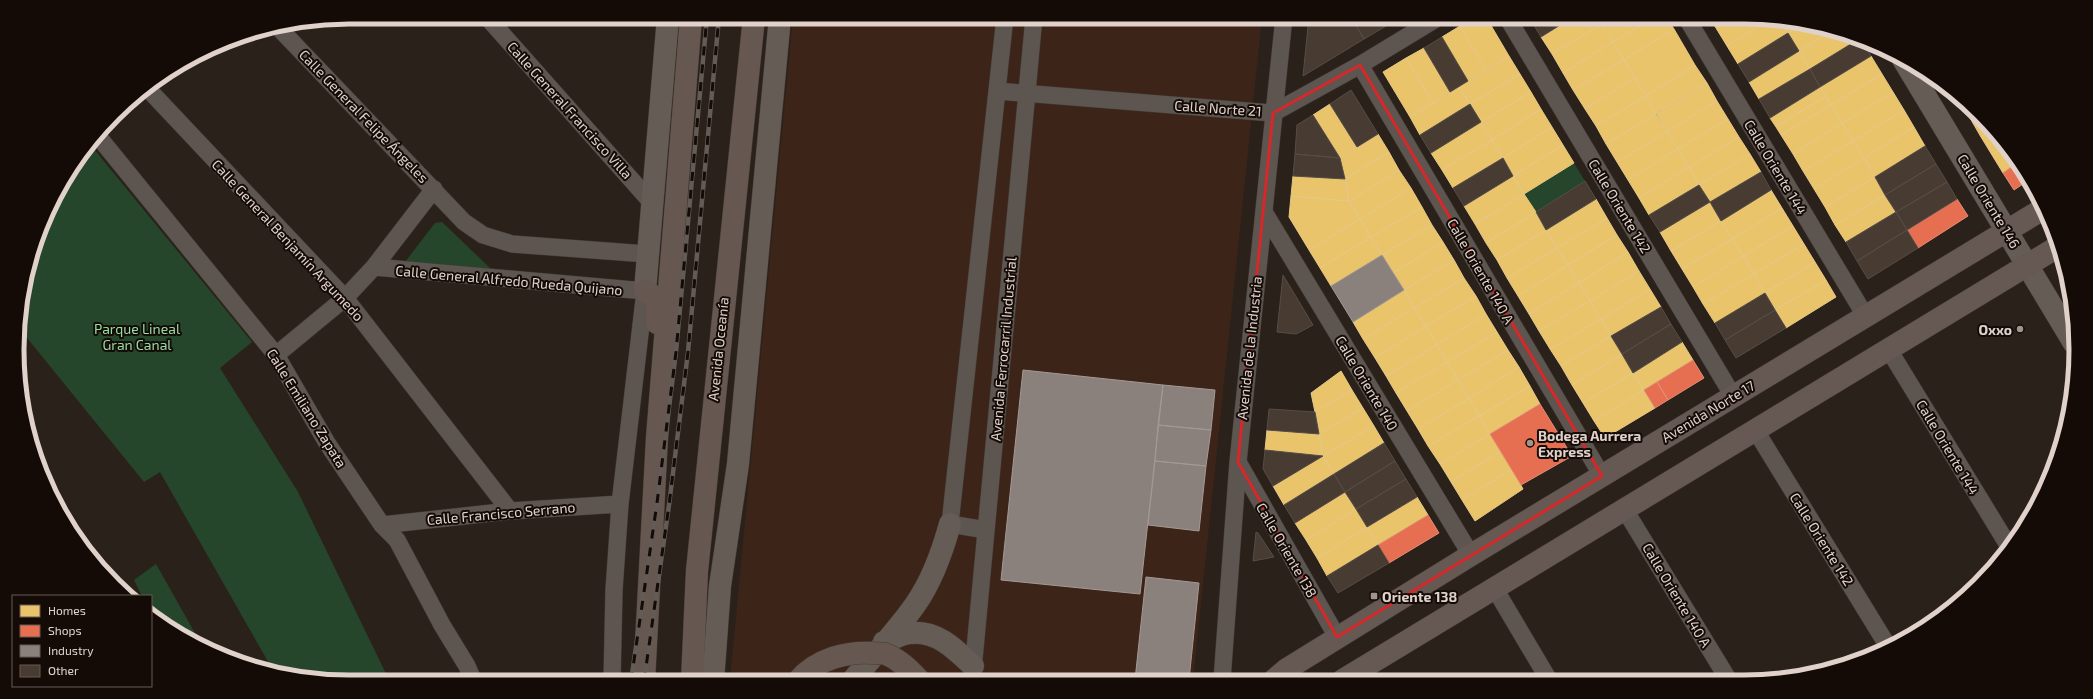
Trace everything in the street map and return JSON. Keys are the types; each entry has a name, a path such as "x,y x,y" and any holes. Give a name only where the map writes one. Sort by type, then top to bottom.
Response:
{"highway":[{"path":"644,675 657,438 690,24"},
{"name":"Avenida Oceanía","path":"692,675 696,571 721,320 753,24"},
{"path":"751,45 761,24"},
{"path":"645,291 652,295 657,301 654,382 657,438"},
{"path":"803,675 822,662 840,656 863,652 885,653 906,666 914,675"}],"main road":[{"path":"645,291 667,24"},
{"path":"713,675 720,586 738,464 779,24"},
{"name":"Calle Oriente 146","path":"1910,70 2068,333"},
{"name":"Avenida Norte 17","path":"1280,675 1337,637 1471,555 2038,212"},
{"path":"1359,675 1495,588 2053,249"},
{"path":"857,675 915,605 932,574 950,524"},
{"path":"884,642 911,633 931,634 948,644 973,674"}],"street":[{"name":"Calle General Francisco Villa","path":"493,24 652,203"},
{"path":"986,530 950,524 1004,24"},
{"name":"Avenida Ferrocarril Industrial","path":"973,674 1033,24"},
{"name":"Avenida de la Industria","path":"1222,675 1238,462 1283,24"},
{"name":"Calle Norte 21","path":"997,91 1273,112 1360,65 1427,24"},
{"name":"Calle Oriente 142","path":"1511,24 1733,396"},
{"name":"Calle Oriente 144","path":"1690,24 1866,317"},
{"name":"Calle General Felipe Ángeles","path":"282,31 434,189"},
{"name":"Calle Oriente 140 A","path":"1360,65 1602,476"},
{"name":"Calle General Benjamín Argumedo","path":"150,92 345,298 510,511"},
{"name":"Calle Emiliano Zapata","path":"101,140 276,355 327,443 382,525 397,540 442,625 471,675"},
{"path":"434,189 464,222 483,235 512,244 648,254"},
{"name":"Calle General Alfredo Rueda Quijano","path":"276,355 345,298 374,268 434,189"},
{"name":"Calle Oriente 140","path":"1264,212 1471,555"},
{"name":"Calle General Alfredo Rueda Quijano","path":"374,268 645,291"},
{"path":"612,675 614,590 620,504 645,291"},
{"name":"Calle Oriente 144","path":"1889,350 2006,541"},
{"name":"Calle Oriente 142","path":"1756,431 1885,642"},
{"name":"Calle Oriente 138","path":"1238,462 1337,637"},
{"name":"Calle Francisco Serrano","path":"382,525 510,511 620,504"},
{"name":"Calle Oriente 140 A","path":"1625,510 1726,675"},
{"path":"1495,588 1546,675"}],"highlighted area":[{"path":"1360,65 1602,476 1337,637 1238,462 1273,113"}],"shaded area":[{"path":"792,24 1261,24 1194,675 731,675"}],"green space":[{"name":"Parque Lineal Gran Canal","path":"93,148 252,342 220,368 298,492 387,675 328,674 286,669 270,665 160,472 144,482 25,335 30,286 41,245 68,187"},
{"path":"1574,163 1585,181 1536,212 1524,194"},
{"path":"442,222 491,269 405,262 435,223"},
{"path":"156,564 197,636 152,609 152,595 142,595 134,580"}],"building: Homes":[{"path":"1463,24 1490,24 1509,56 1486,70 1460,26"},
{"path":"1562,24 1602,24 1552,54 1541,37"},
{"path":"1602,24 1643,24 1613,42"},
{"path":"1602,24 1613,42 1563,73 1552,54"},
{"path":"1643,24 1671,24 1674,29 1624,60 1613,42"},
{"path":"1713,24 1723,24 1716,28"},
{"path":"1723,24 1761,25 1727,46 1716,28"},
{"path":"1761,25 1784,27 1788,33 1738,64 1727,46"},
{"path":"1460,26 1486,70 1468,81 1442,37"},
{"path":"1784,27 1796,28 1788,33"},
{"path":"1796,28 1826,34 1799,51 1788,33"},
{"path":"1674,29 1695,65 1646,96 1624,60"},
{"path":"1826,34 1853,43 1810,69 1799,51"},
{"path":"1613,42 1624,60 1573,90 1563,73"},
{"path":"1424,48 1450,92 1433,103 1406,58"},
{"path":"1799,51 1810,69 1759,99 1749,82"},
{"path":"1509,56 1520,74 1470,104 1459,87"},
{"path":"1871,56 1882,74 1831,105 1820,87"},
{"path":"1406,58 1433,103 1410,117 1383,72"},
{"path":"1624,60 1635,78 1585,109 1573,90"},
{"path":"1695,65 1707,83 1656,114 1646,96"},
{"path":"1520,74 1531,92 1481,122 1470,104"},
{"path":"1882,74 1893,92 1842,123 1831,105"},
{"path":"1635,78 1646,96 1596,126 1585,109"},
{"path":"1707,83 1717,101 1667,132 1657,114"},
{"path":"1459,87 1470,104 1420,135 1410,117"},
{"path":"1820,87 1826,96 1776,127 1770,118"},
{"path":"1531,92 1541,109 1492,140 1481,122"},
{"path":"1893,92 1904,110 1853,141 1842,123"},
{"path":"1646,96 1656,114 1606,144 1596,126"},
{"path":"1826,96 1831,105 1781,135 1776,127"},
{"path":"1717,101 1728,119 1678,149 1667,132"},
{"path":"1330,104 1357,147 1340,158 1313,115"},
{"path":"1831,105 1842,123 1793,154 1781,135"},
{"path":"1541,109 1552,127 1503,158 1492,140"},
{"path":"1904,110 1914,127 1864,158 1853,141"},
{"path":"1656,114 1667,132 1617,162 1606,144"},
{"path":"1972,117 1974,119 1987,134 1981,137 1970,118"},
{"path":"1728,119 1739,137 1689,167 1678,149"},
{"path":"1481,122 1492,140 1442,170 1431,153"},
{"path":"1842,123 1853,141 1803,171 1793,154"},
{"path":"1552,127 1563,145 1513,176 1503,158"},
{"path":"1914,127 1925,146 1875,177 1864,158"},
{"path":"1667,132 1678,149 1628,180 1617,162"},
{"path":"1378,134 1389,152 1345,179 1340,158"},
{"path":"1987,134 2001,150 1992,155 1981,137"},
{"path":"1739,137 1750,154 1699,185 1689,167"},
{"path":"1492,140 1503,158 1453,188 1442,170"},
{"path":"1853,141 1864,158 1814,189 1803,171"},
{"path":"1563,145 1574,163 1524,194 1513,176"},
{"path":"1678,149 1689,167 1639,198 1628,180"},
{"path":"2001,150 2012,166 2003,173 1992,155"},
{"path":"1389,152 1399,170 1349,201 1345,179"},
{"path":"1750,154 1761,172 1710,202 1699,185"},
{"path":"1864,158 1875,177 1825,207 1814,189"},
{"path":"1689,167 1699,185 1649,215 1639,198"},
{"path":"1399,170 1411,188 1360,219 1349,201"},
{"path":"1293,176 1345,179 1349,201 1291,196"},
{"path":"1513,176 1524,194 1475,224 1464,206"},
{"path":"1875,177 1885,195 1835,225 1825,207"},
{"path":"1411,188 1422,207 1371,237 1360,219"},
{"path":"1771,190 1782,208 1732,239 1721,221"},
{"path":"1524,194 1536,212 1486,243 1475,224"},
{"path":"1885,195 1896,212 1846,242 1835,225"},
{"path":"1291,196 1349,201 1360,219 1309,250 1289,217"},
{"path":"1596,199 1607,218 1557,248 1546,230"},
{"path":"1710,202 1721,221 1671,251 1660,232"},
{"path":"1422,207 1432,225 1382,255 1371,237"},
{"path":"1782,208 1793,226 1743,256 1732,239"},
{"path":"1536,212 1546,230 1497,260 1486,243"},
{"path":"1607,218 1617,235 1568,265 1557,248"},
{"path":"1360,219 1371,237 1320,268 1309,250"},
{"path":"1721,221 1732,239 1682,269 1671,251"},
{"path":"1432,225 1443,242 1393,273 1382,255"},
{"path":"1793,226 1804,244 1754,274 1743,256"},
{"path":"1546,230 1557,248 1507,278 1497,260"},
{"path":"1617,235 1628,252 1579,283 1568,265"},
{"path":"1371,237 1382,255 1331,286 1320,268"},
{"path":"1732,239 1743,256 1693,287 1682,269"},
{"path":"1443,242 1454,260 1404,290 1393,273"},
{"path":"1804,244 1815,262 1765,293 1754,274"},
{"path":"1557,248 1568,265 1518,296 1507,278"},
{"path":"1628,252 1639,271 1590,301 1579,283"},
{"path":"1743,256 1754,274 1703,304 1693,287"},
{"path":"1454,260 1464,278 1414,308 1404,290"},
{"path":"1815,262 1826,280 1775,310 1765,293"},
{"path":"1568,265 1579,283 1529,314 1518,296"},
{"path":"1639,271 1650,289 1601,319 1590,301"},
{"path":"1754,274 1765,293 1715,323 1703,304"},
{"path":"1464,278 1476,296 1426,326 1414,308"},
{"path":"1826,280 1836,297 1786,328 1775,310"},
{"path":"1579,283 1590,301 1539,331 1529,314"},
{"path":"1650,289 1661,307 1611,336 1601,319"},
{"path":"1404,290 1414,308 1363,339 1353,322"},
{"path":"1476,296 1486,314 1437,345 1426,326"},
{"path":"1590,301 1601,319 1550,349 1539,331"},
{"path":"1414,308 1426,326 1375,358 1363,339"},
{"path":"1486,314 1497,332 1447,362 1437,345"},
{"path":"1601,319 1611,336 1561,366 1550,349"},
{"path":"1426,326 1437,345 1386,376 1375,358"},
{"path":"1497,332 1508,350 1458,380 1447,362"},
{"path":"1611,336 1622,354 1572,385 1561,366"},
{"path":"1682,342 1693,360 1644,390 1633,373"},
{"path":"1437,345 1447,362 1396,393 1386,376"},
{"path":"1508,350 1519,367 1469,398 1458,380"},
{"path":"1622,354 1633,373 1583,403 1572,385"},
{"path":"1447,362 1458,380 1407,411 1396,393"},
{"path":"1519,367 1530,386 1479,416 1469,398"},
{"path":"1341,371 1352,390 1315,412 1311,393"},
{"path":"1633,373 1644,390 1594,421 1583,403"},
{"path":"1458,380 1469,398 1418,429 1407,411"},
{"path":"1530,386 1540,404 1490,434 1479,416"},
{"path":"1352,390 1363,408 1319,434 1315,412"},
{"path":"1644,390 1655,408 1605,438 1594,421"},
{"path":"1469,398 1479,416 1428,446 1418,429"},
{"path":"1363,408 1374,426 1323,456 1319,434"},
{"path":"1479,416 1490,434 1440,464 1428,446"},
{"path":"1374,426 1384,443 1334,474 1323,456"},
{"path":"1267,430 1319,434 1323,456 1265,450"},
{"path":"1490,434 1501,451 1451,482 1440,464"},
{"path":"1501,451 1512,469 1462,500 1451,482"},
{"path":"1323,456 1334,474 1284,505 1273,486"},
{"path":"1512,469 1523,489 1475,521 1462,500"},
{"path":"1345,492 1356,509 1306,540 1295,523"},
{"path":"1417,497 1428,515 1378,545 1367,527"},
{"path":"1356,509 1367,527 1317,558 1306,540"},
{"path":"1367,527 1378,545 1327,576 1317,558"}],"building: Shops":[{"path":"2012,166 2023,184 2014,190 2003,173"},
{"path":"1957,199 1968,216 1918,248 1907,230"},
{"path":"1693,360 1704,378 1668,400 1657,382"},
{"path":"1657,382 1668,400 1655,408 1644,390"},
{"name":"Bodega Aurrera Express","path":"1540,404 1572,456 1521,485 1490,434"},
{"path":"1428,515 1439,533 1389,563 1378,545"}],"building: Industry":[{"path":"1382,255 1404,290 1353,322 1331,286"},
{"path":"1023,370 1163,385 1140,594 1001,580"},
{"path":"1163,385 1215,390 1211,430 1158,425"},
{"path":"1158,425 1211,430 1206,466 1155,461"},
{"path":"1155,461 1206,466 1199,531 1148,525"},
{"path":"1146,577 1199,583 1190,675 1136,675"}],"building: Other":[{"path":"1308,24 1355,24 1364,39 1303,76"},
{"path":"1355,24 1390,24 1364,39"},
{"path":"1533,24 1562,24 1541,37"},
{"path":"1788,33 1799,51 1749,82 1738,64"},
{"path":"1442,37 1468,81 1450,92 1424,48"},
{"path":"1853,43 1867,49 1871,56 1820,87 1810,69"},
{"path":"1810,69 1820,87 1770,118 1759,99"},
{"path":"1351,90 1378,134 1357,147 1330,104"},
{"path":"1470,104 1481,122 1431,153 1420,135"},
{"path":"1313,115 1340,158 1295,154 1297,125"},
{"path":"1925,146 1936,164 1885,195 1875,177"},
{"path":"1295,154 1340,158 1345,179 1293,176"},
{"path":"1503,158 1513,176 1464,206 1453,188"},
{"path":"1936,164 1947,182 1896,212 1885,195"},
{"path":"1761,172 1771,190 1721,221 1710,202"},
{"path":"1585,181 1596,199 1546,230 1536,212"},
{"path":"1947,182 1957,199 1907,230 1896,212"},
{"path":"1699,185 1710,202 1660,232 1649,215"},
{"path":"1896,212 1907,230 1857,261 1846,242"},
{"path":"1907,230 1918,248 1868,279 1857,261"},
{"path":"1283,275 1313,325 1296,334 1277,332"},
{"path":"1765,293 1775,310 1725,340 1715,323"},
{"path":"1661,307 1671,324 1622,354 1611,336"},
{"path":"1775,310 1786,328 1736,358 1725,340"},
{"path":"1671,324 1682,342 1633,373 1622,354"},
{"path":"1269,409 1315,412 1319,434 1267,430"},
{"path":"1384,443 1395,461 1345,492 1334,474"},
{"path":"1265,450 1323,456 1273,486 1263,469"},
{"path":"1395,461 1406,479 1356,509 1345,492"},
{"path":"1334,474 1345,492 1295,523 1284,505"},
{"path":"1406,479 1417,497 1367,527 1356,509"},
{"path":"1256,532 1258,533 1274,557 1253,561"},
{"path":"1378,545 1389,563 1338,593 1327,576"}],"railway":[{"path":"632,675 657,503 676,352 706,24"},
{"path":"645,675 669,505 688,352 718,24"}],"place":[{"name":"Oxxo","path":"2020,329"},
{"name":"Bodega Aurrera Express","path":"1530,443"},
{"name":"Oriente 138","path":"1374,596"}]}
